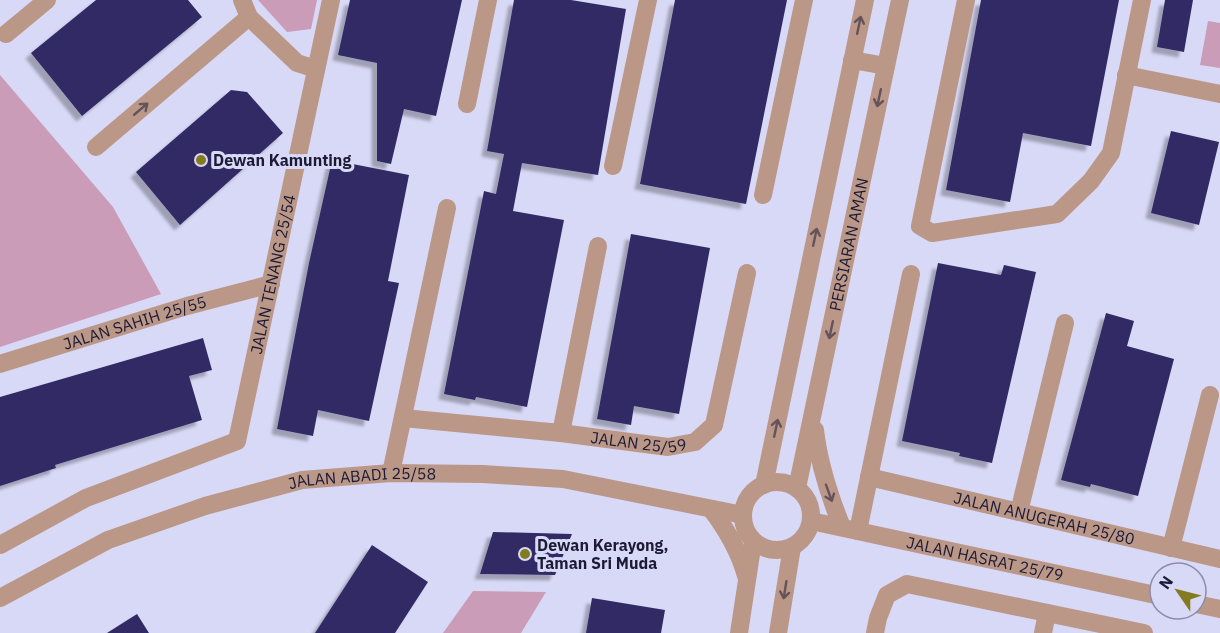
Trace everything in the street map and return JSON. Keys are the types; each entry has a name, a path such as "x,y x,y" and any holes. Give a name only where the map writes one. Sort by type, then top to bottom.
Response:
{"street":[{"path":"6,34 47,0"},
{"name":"JALAN TENANG 25/54","path":"0,545 86,498 237,441 331,0"},
{"path":"467,104 489,0"},
{"path":"614,166 648,0"},
{"path":"763,195 804,0"},
{"name":"PERSIARAN AMAN","path":"764,485 865,0"},
{"name":"PERSIARAN AMAN","path":"797,488 900,0"},
{"path":"966,0 920,226 932,233 1058,214 1091,181 1111,153 1142,0"},
{"path":"96,147 246,9 297,63 316,69"},
{"path":"852,60 886,66"},
{"path":"1126,75 1220,94"},
{"path":"391,473 447,208"},
{"path":"561,433 598,246"},
{"name":"JALAN 25/59","path":"403,418 561,433 668,447 695,442 714,425 747,273"},
{"path":"850,529 869,477 911,274"},
{"name":"JALAN SAHIH 25/55","path":"0,364 187,306 271,284"},
{"path":"1019,512 1065,323"},
{"path":"1172,548 1210,394"},
{"path":"813,416 818,456 827,488 850,529"},
{"name":"JALAN ABADI 25/58","path":"0,598 108,540 205,506 302,480 391,473 483,474 563,479 743,515"},
{"name":"JALAN ANUGERAH 25/80","path":"869,477 1220,559"},
{"path":"775,482 787,483 797,488 809,502 811,521 808,531 801,541 792,547 772,550 753,541 748,534 743,515 749,497 764,485 775,482"},
{"path":"711,509 740,553 747,580"},
{"name":"JALAN HASRAT 25/79","path":"811,521 1148,593"},
{"path":"739,633 753,541"},
{"path":"778,633 792,547"},
{"path":"876,625 887,596 907,584 1144,633"},
{"path":"1044,633 1047,613"}],"shaded area":[{"path":"258,0 317,0 311,29 287,32"},
{"path":"1208,21 1220,23 1220,68 1200,65"},
{"path":"0,75 113,207 161,294 0,347"},
{"path":"473,591 546,592 521,633 443,633"}],"building":[{"path":"96,0 188,0 202,17 82,116 31,53"},
{"path":"350,0 462,0 436,116 404,109 391,164 377,161 377,63 338,55"},
{"path":"514,0 571,0 626,9 598,175 522,163 513,211 564,220 527,407 476,397 475,400 444,394 484,191 496,194 504,154 487,151"},
{"path":"675,0 787,0 746,204 640,184"},
{"path":"981,0 1119,0 1091,146 1023,133 1010,202 946,190"},
{"path":"1165,0 1193,0 1184,52 1157,47"},
{"name":"Dewan Kamunting","path":"231,90 247,92 283,133 180,225 136,172"},
{"path":"1171,131 1219,142 1199,225 1151,213"},
{"path":"332,160 409,175 388,281 399,283 369,421 318,410 313,436 277,429 309,263"},
{"path":"631,234 710,248 679,414 634,406 631,425 597,419"},
{"path":"938,263 1001,275 1004,265 1036,272 992,463 959,456 960,453 902,441"},
{"path":"1106,313 1134,321 1127,346 1174,359 1138,496 1091,484 1090,487 1061,480"},
{"path":"203,338 212,370 189,376 202,420 55,465 56,468 0,486 0,397"},
{"name":"Dewan Kerayong, Taman Sri Muda","path":"493,532 572,534 555,575 480,574"},
{"path":"372,545 428,582 395,633 315,633"},
{"path":"592,598 665,610 661,633 586,633"},
{"path":"137,614 149,633 107,633"}],"place":[{"name":"Dewan Kamunting","path":"201,160"},
{"name":"Dewan Kerayong, Taman Sri Muda","path":"525,554"}]}
